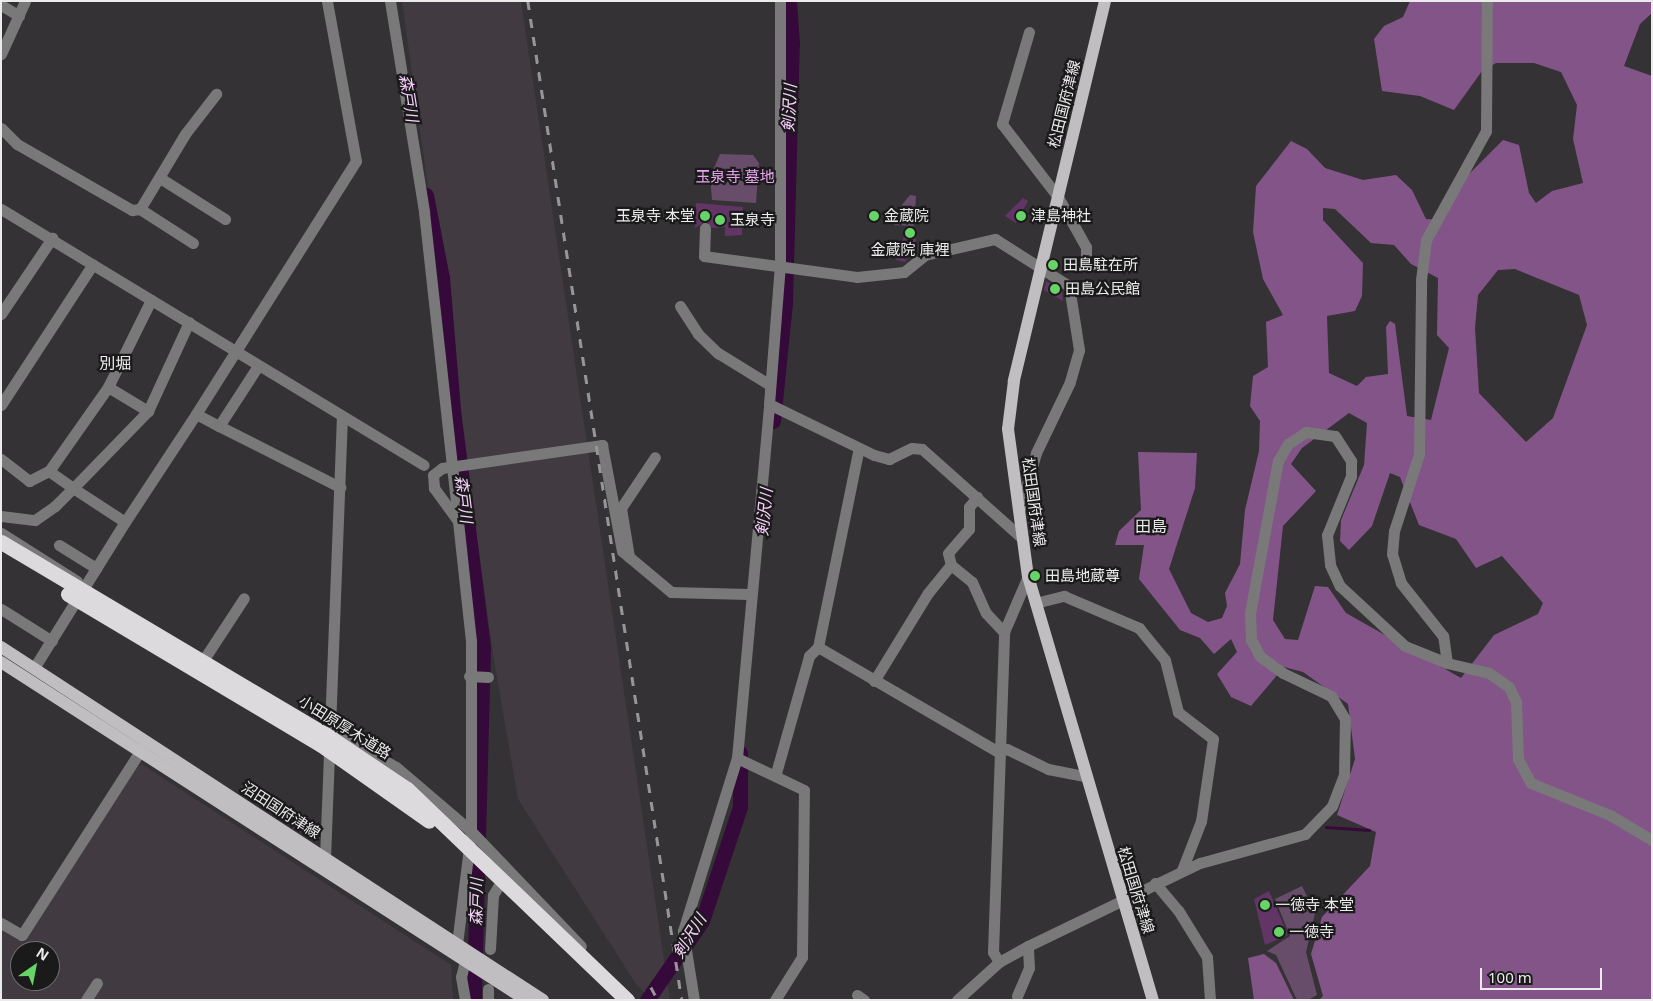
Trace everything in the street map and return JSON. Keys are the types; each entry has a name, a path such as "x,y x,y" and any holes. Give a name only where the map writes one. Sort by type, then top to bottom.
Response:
{"highway":[{"name":"小田原厚木道路","path":"1,542 325,734 407,789 627,1000"},
{"name":"小田原厚木道路","path":"1,550 400,796 479,867 613,1000"}],"main road":[{"name":"松田国府津線","path":"1105,1 1010,403 1008,430 1018,515 1028,576 1084,776 1153,1000"},
{"name":"沼田国府津線","path":"1,646 143,746 461,952 486,961 543,1000"},
{"name":"沼田国府津線","path":"1,662 143,746 325,858 461,952"},
{"name":"沼田国府津線","path":"486,961 526,1000"}],"street":[{"path":"1,54 25,1"},
{"path":"34,668 356,160 327,1"},
{"path":"390,1 424,212 471,641 469,676 471,831 461,952 461,977 465,1000"},
{"path":"694,1000 683,932 741,758 748,594 770,385 780,264 780,1"},
{"path":"1446,663 1443,636 1401,583 1392,554 1394,530 1420,454 1421,280 1426,240 1486,131 1487,1"},
{"path":"1,4 19,16"},
{"path":"1029,32 1002,124 1058,197 1086,248 1086,256"},
{"path":"140,209 207,100 216,94"},
{"path":"1,128 17,144 132,210 140,209 193,243"},
{"path":"160,178 225,219"},
{"path":"1,209 52,238 342,418 424,465"},
{"path":"705,228 704,256 874,276 904,272 925,255 995,239 1069,286 1079,350 1070,382 1036,453 1018,515"},
{"path":"1,314 52,238"},
{"path":"1,406 93,264"},
{"path":"1,459 29,481 49,471 108,387 151,300"},
{"path":"680,306 698,334 718,353 770,385"},
{"path":"1,516 35,520 73,488 148,411 189,322"},
{"path":"219,426 258,366"},
{"path":"108,387 148,411"},
{"path":"768,404 859,448 890,459 912,448 922,449 1023,539"},
{"path":"196,414 340,487"},
{"path":"325,858 332,731 342,418"},
{"path":"957,1000 999,962 1028,946 1182,870 1305,834 1332,806 1344,775 1348,734 1340,707 1331,696 1283,673 1260,656 1251,640 1250,612 1278,461 1299,435 1327,433 1341,441 1349,455 1351,476 1329,526 1328,554 1340,586 1377,624 1405,646 1446,663 1489,673 1509,687 1516,702 1518,759 1531,783 1610,815 1652,840"},
{"path":"458,521 434,488 433,475 442,468 602,445 618,546 671,592 748,594"},
{"path":"776,773 809,656 818,647 859,448"},
{"path":"629,557 621,508 655,457"},
{"path":"49,471 125,522"},
{"path":"977,497 969,507 969,529 948,553 951,565 972,582 986,613 1004,632"},
{"path":"1,533 85,585 396,767 485,843 508,871 633,995 632,1000"},
{"path":"60,544 96,568"},
{"path":"874,681 928,593 951,565"},
{"path":"999,962 993,952 1002,750 1004,632 1028,576"},
{"path":"1035,603 1064,596 1076,599 1100,614 1138,628 1165,660 1178,712 1213,739 1201,821 1182,870"},
{"path":"206,656 244,598"},
{"path":"1,609 52,641"},
{"path":"818,647 874,681 1002,750 1048,769 1084,776"},
{"path":"469,676 488,677"},
{"path":"1,923 22,936 143,746"},
{"path":"741,758 776,773 804,790 802,957 775,1000"},
{"path":"486,961 493,895 508,871"},
{"path":"1155,884 1178,910 1206,957 1210,1000"},
{"path":"1016,996 1029,968 1028,946"},
{"path":"86,1000 97,983"}],"shaded area":[{"path":"402,1 521,1 670,1000 651,1000 636,984 518,799 494,660"},
{"path":"1410,1 1652,1 1652,13 1640,24 1624,66 1652,76 1652,1000 1319,1000 1323,996 1311,954 1322,917 1370,866 1376,832 1337,815 1355,759 1348,704 1303,672 1284,667 1251,706 1231,697 1217,674 1237,652 1231,639 1214,654 1200,638 1180,630 1139,579 1144,545 1115,545 1119,531 1141,510 1138,452 1197,453 1195,488 1169,569 1191,613 1208,622 1222,618 1227,606 1225,593 1240,564 1245,510 1259,451 1260,421 1250,406 1253,376 1268,367 1266,322 1283,315 1263,279 1253,232 1256,186 1291,141 1307,149 1325,168 1363,180 1396,175 1412,190 1426,219 1442,220 1465,178 1503,140 1519,145 1529,193 1536,203 1552,191 1583,183 1573,139 1577,105 1561,72 1534,63 1496,63 1482,71 1454,110 1420,96 1382,91 1374,39 1384,26 1403,17","holes":["1323,208 1335,209 1371,243 1394,245 1411,264 1438,278 1437,335 1449,348 1431,420 1407,416 1395,324 1390,321 1386,327 1388,374 1366,377 1357,386 1329,373 1327,316 1355,311 1362,296 1363,263 1323,220","1515,269 1579,295 1587,325 1553,418 1526,442 1479,393 1475,328 1478,295 1498,270","1349,413 1367,423 1364,465 1341,520 1340,541 1349,550 1372,526 1390,473 1400,477 1419,525 1456,539 1476,568 1502,556 1543,603 1538,614 1494,635 1461,678 1346,613 1328,587 1315,586 1298,640 1285,639 1273,620 1283,526 1316,491 1291,464 1302,448"]},
{"path":"143,765 451,965 453,1000 1,1000 1,927 23,941 10,941 10,991 60,991 60,941 26,941 137,766"},
{"path":"1264,954 1276,963 1294,1000 1254,1000 1248,958"}],"green space":[{"name":"玉泉寺 墓地","path":"720,154 753,155 759,163 756,203 712,200 710,177"},
{"path":"910,195 916,196 914,226 894,225 897,211"},
{"path":"1302,886 1315,913 1306,952 1317,995 1308,1000 1297,1000 1276,955 1267,951 1290,936 1275,899"}],"building":[{"path":"1023,198 1028,201 1016,223 1005,216"},
{"path":"696,203 743,207 742,235 725,236 725,227 712,228 706,221 695,228"},
{"path":"907,227 915,229 916,241 905,262 896,260"},
{"path":"1046,281 1062,291 1063,301 1044,290"},
{"path":"1269,891 1288,935 1265,945 1254,899"}],"waterway":[{"name":"剣沢川","path":"773,421 785,303 792,44 789,1"},
{"name":"森戸川","path":"426,195 442,278 453,410 483,648 474,1000"},
{"name":"剣沢川","path":"647,1000 702,921 740,807 740,753"},
{"path":"1326,827 1369,830"}],"railway":[{"path":"528,1 682,1000"},
{"path":"651,987 658,1000"}],"place":[{"name":"玉泉寺 本堂","path":"705,216"},
{"name":"金蔵院","path":"874,216"},
{"name":"津島神社","path":"1021,216"},
{"name":"玉泉寺","path":"720,220"},
{"name":"金蔵院 庫裡","path":"910,233"},
{"name":"田島駐在所","path":"1053,265"},
{"name":"田島公民館","path":"1055,289"},
{"name":"田島地蔵尊","path":"1035,576"},
{"name":"一徳寺 本堂","path":"1265,905"},
{"name":"一徳寺","path":"1279,932"}],"district":[{"name":"別堀","path":"115,363"},
{"name":"田島","path":"1151,526"}]}
